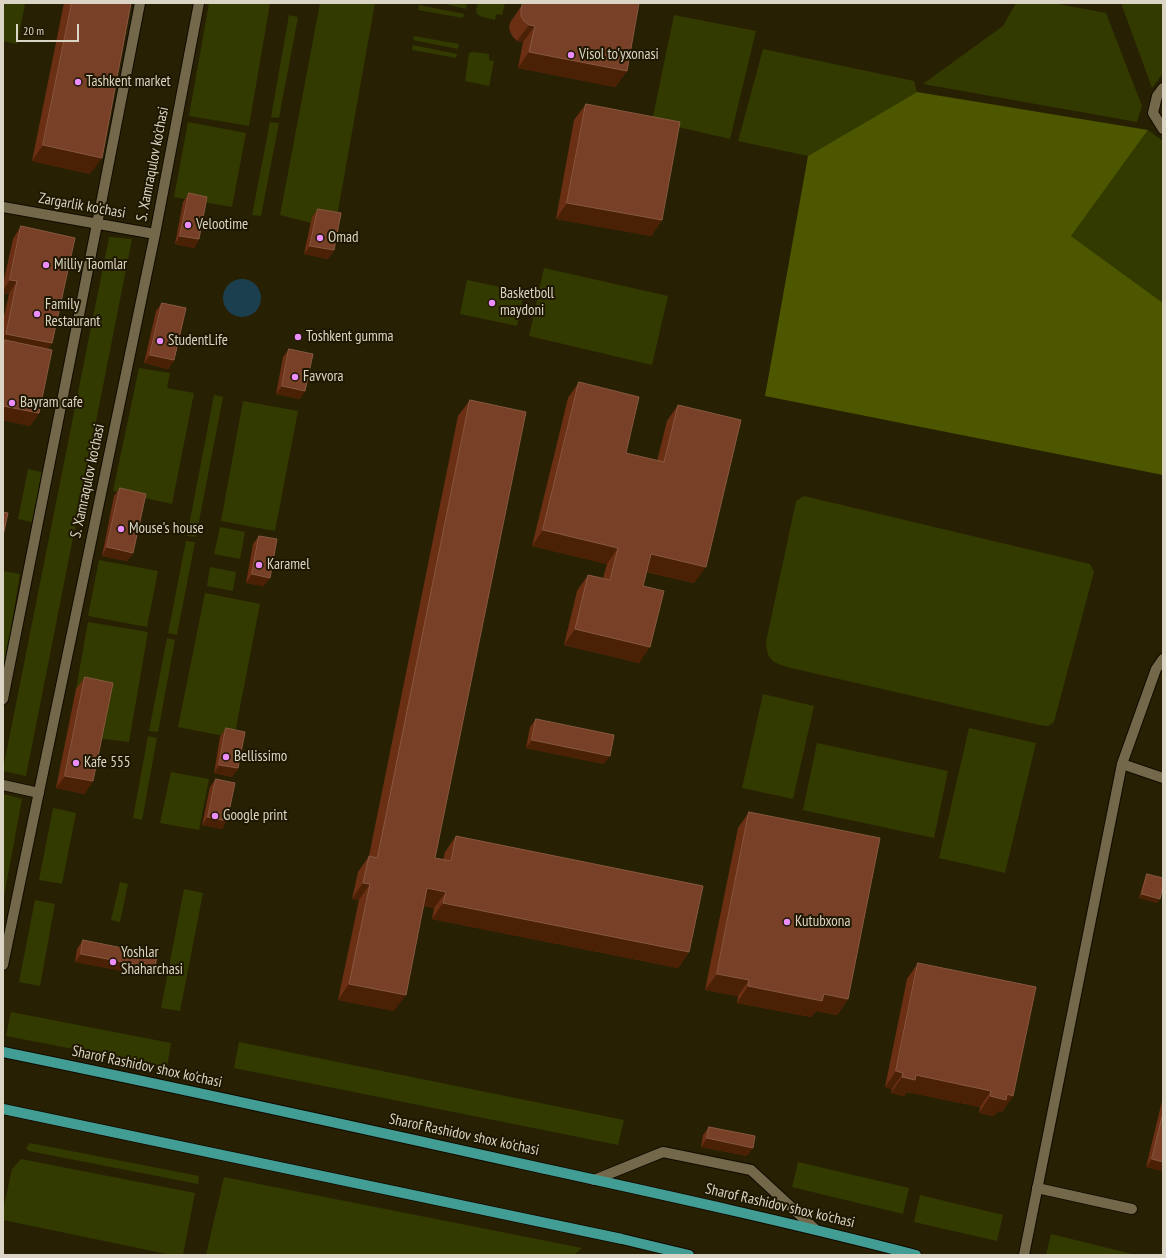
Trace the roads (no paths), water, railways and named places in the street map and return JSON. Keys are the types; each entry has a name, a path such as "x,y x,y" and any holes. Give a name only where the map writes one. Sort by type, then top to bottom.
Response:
{"main road":[{"name":"Sharof Rashidov shox ko'chasi","path":"3,1052 258,1105 815,1229 916,1255"},
{"path":"3,1109 622,1238 689,1255"}],"street":[{"path":"3,699 140,3"},
{"name":"S. Xamraqulov ko'chasi","path":"3,965 155,234 199,3"},
{"path":"1163,88 1157,96 1153,113 1163,129"},
{"name":"Zargarlik ko'chasi","path":"3,207 155,234"},
{"path":"1024,1255 1122,764 1156,669 1163,659"},
{"path":"1122,764 1163,778"},
{"path":"3,784 39,793"},
{"path":"594,1180 663,1152 751,1170 815,1229"},
{"path":"1037,1188 1132,1209"}],"water":[{"path":"242,279 252,282 258,288 261,298 258,308 252,314 242,317 232,314 226,308 223,298 226,288 232,282"}],"place":[{"name":"Visol to'yxonasi","path":"571,55"},
{"name":"Tashkent market","path":"78,82"},
{"name":"Velootime","path":"188,225"},
{"name":"Omad","path":"320,238"},
{"name":"Milliy Taomlar","path":"46,265"},
{"name":"Basketboll maydoni","path":"492,303"},
{"name":"Family Restaurant","path":"37,314"},
{"name":"Toshkent gumma","path":"298,337"},
{"name":"StudentLife","path":"160,341"},
{"name":"Favvora","path":"295,377"},
{"name":"Bayram cafe","path":"12,403"},
{"name":"Mouse's house","path":"121,529"},
{"name":"Karamel","path":"259,565"},
{"name":"Bellissimo","path":"226,757"},
{"name":"Kafe 555","path":"76,763"},
{"name":"Google print","path":"215,816"},
{"name":"Kutubxona","path":"787,922"},
{"name":"Yoshlar Shaharchasi","path":"113,962"}]}
